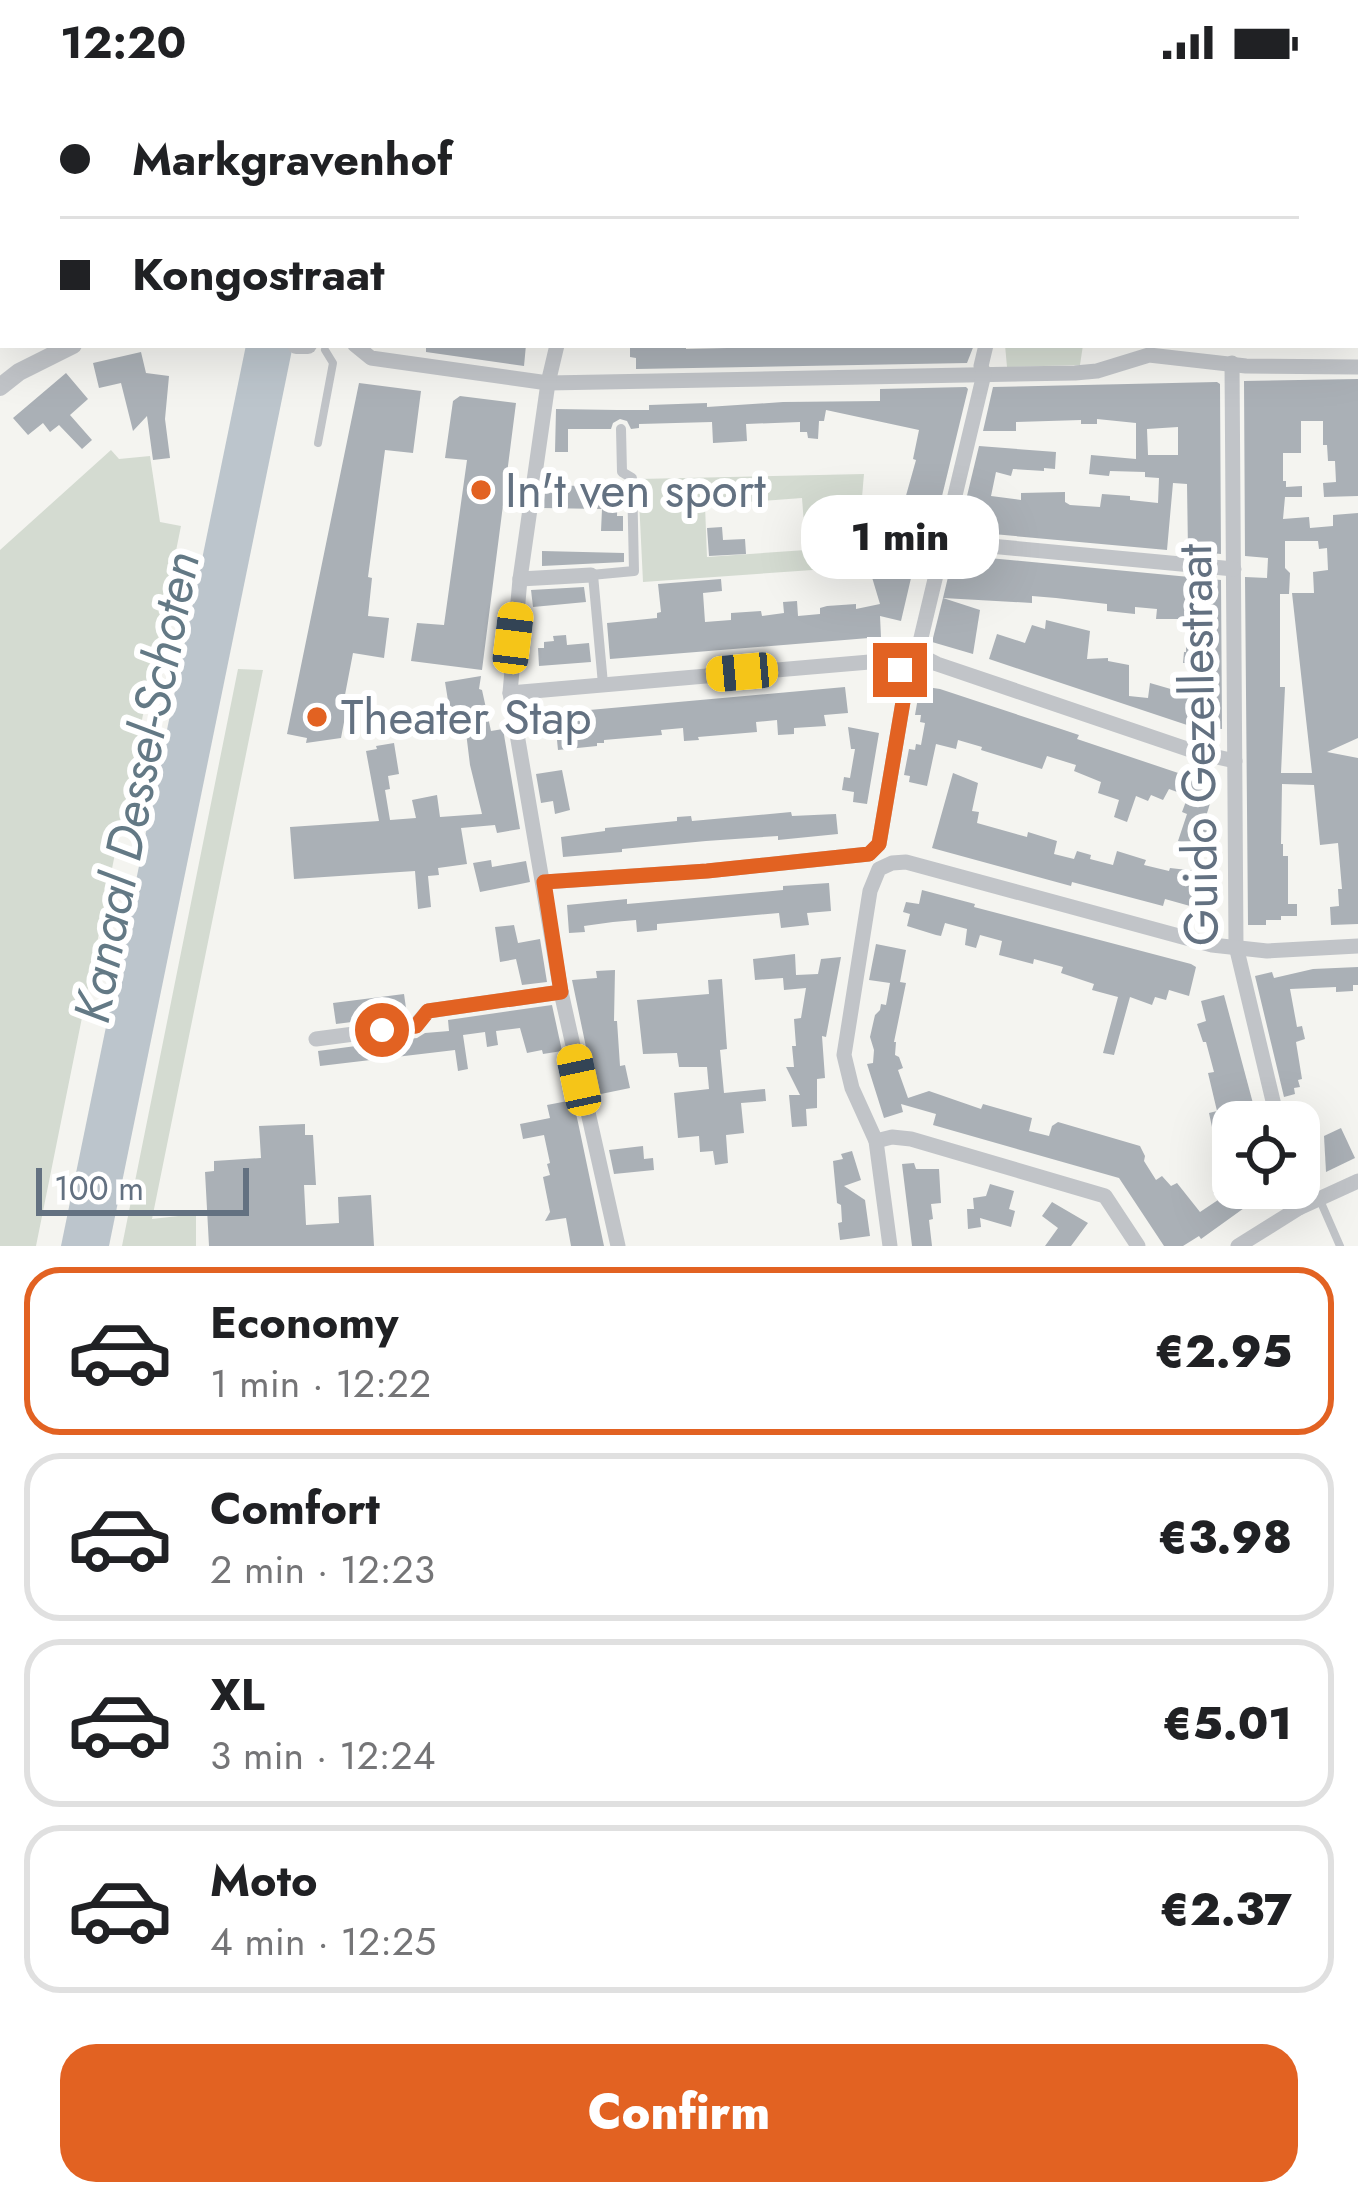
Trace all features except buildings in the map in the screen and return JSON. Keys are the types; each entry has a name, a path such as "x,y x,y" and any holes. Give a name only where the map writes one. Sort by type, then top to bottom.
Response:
{"street":[{"path":"19,372 42,348"},
{"path":"0,387 68,348"},
{"path":"359,348 370,358 548,383 1097,371 1149,355 1246,366 1358,367"},
{"path":"556,348 520,579 510,693 561,992 618,1246"},
{"path":"985,348 984,374 920,642 925,658 1198,753 1235,761"},
{"name":"Guido Gezellestraat","path":"1232,363 1236,946 1274,1101"},
{"path":"520,579 634,571 632,478 622,472 621,429"},
{"path":"945,537 969,544 1234,569"},
{"path":"592,574 603,684"},
{"path":"510,693 881,661 900,670 906,684 879,844 869,854 544,882"},
{"path":"890,1246 876,1141 858,1104 844,1055 870,891 879,869 906,862 1212,945 1267,951 1358,946"},
{"path":"316,1039 416,1026 428,1011 561,992"},
{"path":"876,1141 911,1139 1105,1196 1138,1246"},
{"path":"1320,1198 1358,1181"},
{"path":"1238,1246 1297,1209"}],"lane":[{"path":"316,348 333,363 318,443"},
{"path":"1320,1200 1340,1246"}],"shaded area":[{"path":"245,348 292,348 109,1246 61,1246"},
{"path":"1005,348 1083,348 1080,365 1007,367"},
{"path":"111,450 119,459 150,456 160,522 181,526 36,1246 0,1246 0,550"},
{"path":"864,474 856,567 643,582 638,479","holes":["802,498 806,550 707,557 705,505"]},
{"path":"238,669 263,670 152,1219 196,1214 196,1246 122,1246"}],"place":[{"name":"In't ven sport","path":"481,490"},
{"name":"Theater Stap","path":"317,717"}],"route":[{"path":"382,1030 416,1026 428,1011 561,992 544,882 869,854 879,844 886,804 906,684 900,670"}],"water label":[{"name":"Kanaal Dessel-Schoten","path":"136,787"}]}
